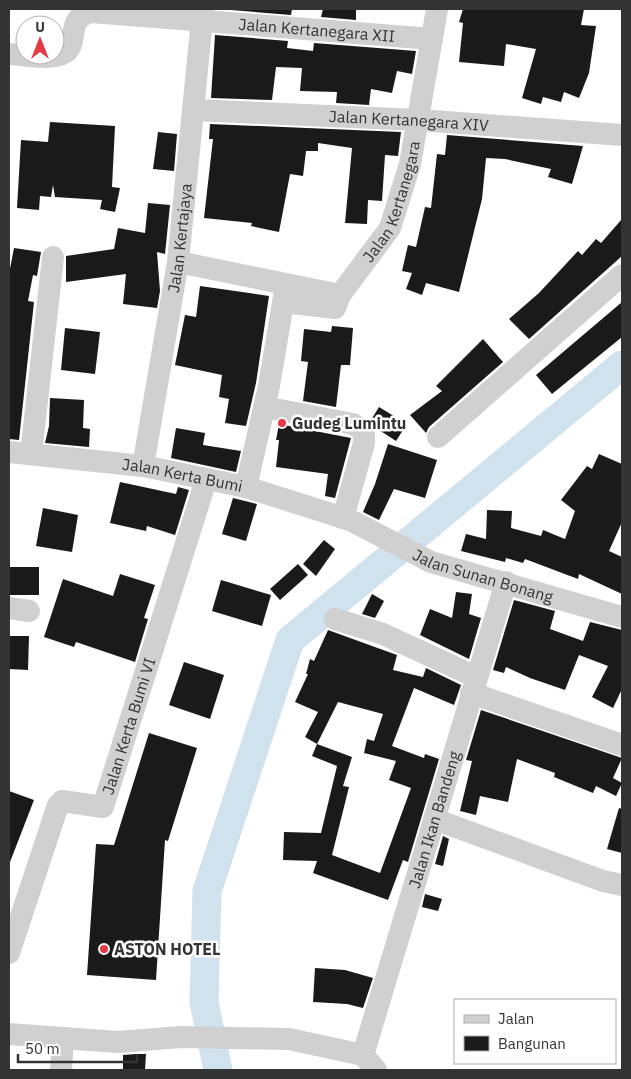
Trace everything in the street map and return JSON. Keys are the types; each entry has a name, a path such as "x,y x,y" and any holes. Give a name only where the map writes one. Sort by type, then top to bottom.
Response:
{"street":[{"name":"Jalan Kertanegara","path":"292,295 340,294 390,228 410,164 437,9"},
{"name":"Jalan Kertanegara XII","path":"9,54 54,57 66,53 70,48 76,20 79,16 91,12 202,15 432,39"},
{"name":"Jalan Kertajaya","path":"143,466 178,262 202,15"},
{"name":"Jalan Kertanegara XIV","path":"194,110 419,120 622,136"},
{"path":"31,454 54,256"},
{"path":"178,262 292,295 246,487"},
{"path":"438,437 622,275"},
{"path":"267,397 353,424 364,431 364,443 347,519"},
{"name":"Jalan Kerta Bumi","path":"9,452 75,461 143,466 246,487 347,519"},
{"name":"Jalan Kerta Bumi VI","path":"9,953 58,805 62,801 103,807 206,480"},
{"name":"Jalan Sunan Bonang","path":"347,519 431,562 506,582 622,617"},
{"name":"Jalan Ikan Bandeng","path":"369,1063 434,819 473,685 506,582"},
{"path":"335,619 383,634 473,685 622,745"},
{"path":"434,819 603,881 622,886"},
{"path":"9,1034 118,1042 181,1038 289,1039 369,1063"},
{"path":"61,1070 63,1038"}],"building":[{"path":"218,9 292,9 291,15"},
{"path":"323,9 356,9 356,20 321,17"},
{"path":"463,9 584,9 581,25 596,26 589,73 579,98 564,92 561,102 543,97 541,104 522,98 536,49 506,44 504,66 459,62 463,23 459,22"},
{"path":"215,35 288,41 287,48 313,51 314,43 416,51 412,74 397,71 392,93 371,89 369,105 336,103 337,92 300,91 302,68 276,67 272,100 211,98"},
{"path":"50,122 115,126 112,187 120,188 115,212 100,209 102,200 55,197 53,185 51,197 40,196 39,210 17,208 21,140 48,142"},
{"path":"210,124 401,132 398,156 385,155 382,201 368,200 367,224 345,223 352,148 318,143 318,151 306,151 303,176 290,174 279,232 251,226 252,223 204,218 213,139 209,139"},
{"path":"158,132 177,134 174,171 153,169"},
{"path":"447,135 583,146 572,184 548,177 551,169 505,159 486,158 482,199 459,292 426,283 422,295 406,289 412,273 402,271 408,245 416,247 425,207 431,208 437,154 445,155"},
{"path":"148,203 170,205 165,254 157,252 160,291 157,308 123,304 126,274 66,282 66,256 114,249 118,228 145,233"},
{"path":"622,219 622,256 529,339 509,319 539,293 578,251 582,255 596,239 601,243"},
{"path":"14,248 41,252 37,276 33,275 28,301 34,302 19,440 9,439 9,274"},
{"path":"200,286 269,296 256,383 246,426 225,423 229,399 219,397 222,375 175,365 185,315 196,317"},
{"path":"622,302 622,337 552,394 536,375"},
{"path":"332,326 353,328 350,365 341,365 336,407 303,401 308,362 301,361 304,329 331,332"},
{"path":"65,328 100,332 95,374 61,370"},
{"path":"483,339 503,362 429,427 426,433 410,415 442,391 436,386"},
{"path":"50,398 84,400 83,428 90,429 89,447 45,443 49,426"},
{"path":"379,407 407,424 396,441 376,428 371,420"},
{"path":"279,424 351,438 335,498 325,496 328,474 276,467 279,440 276,440"},
{"path":"176,428 205,433 203,445 241,451 236,472 171,458"},
{"path":"388,444 437,460 425,498 394,489 379,520 363,512 375,484"},
{"path":"599,454 622,464 622,522 609,551 622,557 622,594 579,574 578,579 525,559 523,563 506,558 505,562 461,551 466,534 486,539 487,510 512,511 511,528 541,536 543,530 565,539 575,511 561,500 587,466 592,469"},
{"path":"120,482 176,494 178,487 189,490 175,535 147,526 146,531 110,523"},
{"path":"233,498 257,504 246,541 222,534"},
{"path":"43,508 78,515 72,552 36,546"},
{"path":"324,540 335,549 316,576 303,564"},
{"path":"298,564 308,575 280,600 270,589"},
{"path":"9,567 39,567 39,595 9,595"},
{"path":"120,574 155,585 144,618 148,619 135,662 76,642 74,647 44,637 63,579 113,596"},
{"path":"221,580 271,595 262,626 212,611"},
{"path":"456,592 472,594 469,614 481,618 469,659 420,635 430,609 452,618"},
{"path":"372,594 384,601 375,618 362,614"},
{"path":"514,600 555,611 550,629 583,641 590,622 622,630 622,689 613,708 592,697 608,666 579,655 565,690 530,678 506,667 504,673 493,670"},
{"path":"328,630 397,655 393,670 423,677 426,668 461,685 454,705 414,688 392,746 424,758 425,754 439,759 408,862 403,860 388,900 313,873 317,861 283,860 284,832 321,833 337,766 312,756 317,744 305,737 318,712 295,702 308,674 306,674 310,659 314,661","holes":["338,702 383,714 374,741 367,739 364,753 396,761 389,780 411,788 380,873 332,855 349,787 343,786 352,757 317,744"]},
{"path":"9,636 29,636 28,670 9,669"},
{"path":"184,662 224,675 210,719 169,705"},
{"path":"481,710 622,758 613,778 622,783 616,796 596,786 593,793 554,777 555,773 517,759 508,802 480,796 476,815 460,811 472,761 466,760"},
{"path":"149,733 197,748 168,841 165,840 156,980 87,975 96,844 114,845"},
{"path":"9,791 34,800 10,862 9,862"},
{"path":"619,808 622,809 622,853 607,849"},
{"path":"443,836 449,839 443,866 435,864"},
{"path":"425,894 442,899 438,911 422,907"},
{"path":"315,968 345,970 373,978 363,1008 347,1004 313,1002"},
{"path":"146,1054 145,1070 123,1070 123,1055"}],"waterway":[{"path":"218,1070 204,1002 207,891 290,640 622,365"}],"place":[{"name":"Gudeg Lumintu","path":"282,423"},
{"name":"ASTON HOTEL","path":"104,949"}]}
